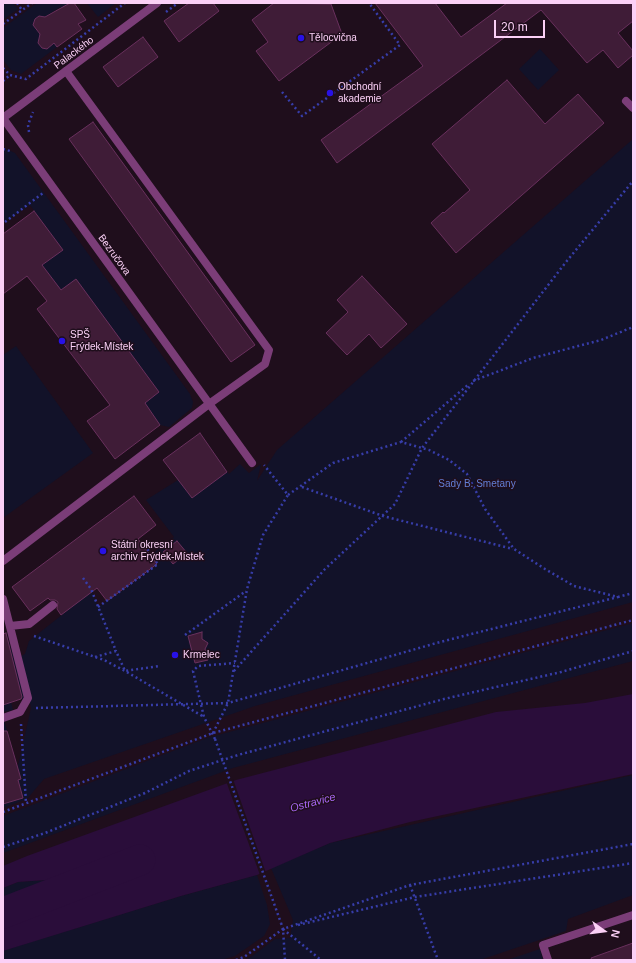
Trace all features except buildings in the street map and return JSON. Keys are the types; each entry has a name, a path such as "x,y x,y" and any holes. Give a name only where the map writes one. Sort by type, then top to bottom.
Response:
{"street":[{"name":"Palackého","path":"3,118 157,3"},
{"path":"3,561 209,404 264,364 269,350 66,71"},
{"path":"626,100 633,108"},
{"name":"Bezručova","path":"3,118 209,404 255,462"},
{"path":"3,599 28,698 20,712 3,718"},
{"path":"10,626 29,624 53,605"},
{"path":"548,960 543,945 633,915"}],"path":[{"path":"17,3 22,10"},
{"path":"3,24 32,3"},
{"path":"3,68 10,75 26,79 125,3"},
{"path":"160,17 178,3"},
{"path":"282,92 302,116 400,45 369,3"},
{"path":"3,81 10,75"},
{"path":"29,133 28,125 33,112 38,108"},
{"path":"234,671 325,569 395,504 422,448 473,381 633,181"},
{"path":"6,222 41,195"},
{"path":"213,733 228,703 247,591 263,535 288,495 333,463 401,442 473,381 533,358 601,340 633,327"},
{"path":"401,442 422,448 449,460 467,474 485,509 514,549"},
{"path":"255,462 269,469 288,495"},
{"path":"301,486 383,516 514,549 574,586 618,597"},
{"path":"98,607 158,564 146,547"},
{"path":"83,578 91,589 116,651 126,671"},
{"path":"185,635 247,591"},
{"path":"26,803 20,712 30,708 200,702 228,703 440,642 633,592"},
{"path":"3,812 213,733 633,620"},
{"path":"10,626 94,657 126,671 204,717"},
{"path":"94,657 116,651"},
{"path":"3,847 45,833 130,798 189,771 231,757 444,699 561,672 633,651"},
{"path":"236,663 198,666 193,671 204,717 213,733 283,929 285,960"},
{"path":"126,671 159,666"},
{"path":"236,960 244,957 283,929 410,885 633,844"},
{"path":"283,929 414,897 633,863"},
{"path":"410,885 438,960"},
{"path":"283,929 321,960"}],"green space":[{"path":"3,3 13,3 18,9 3,20"},
{"path":"37,3 70,3 64,12 60,7 45,17 39,16 35,19 34,27 41,35 38,43 42,48 47,49 54,43 57,47 21,74 11,70 3,60 3,28"},
{"path":"87,3 116,3 98,17"},
{"path":"540,49 559,70 538,90 519,69"},
{"name":"Sady B. Smetany","path":"633,139 633,602 255,706 44,779 27,799 3,808 3,717 20,774 18,766 31,708 21,656 25,654 29,641 87,595 91,589 98,607 158,564 151,555 174,537 146,500 178,480 163,460 200,433 229,474 240,464 249,473 261,464 257,481 277,450"},
{"path":"4,148 15,153 190,394 193,402 192,408 169,427 160,425 145,403 159,392 76,280 61,290 42,265 62,249 30,205 5,222 3,218"},
{"path":"16,346 93,453 3,518 3,355"},
{"path":"633,623 633,661 233,768 3,853 3,816 207,738"},
{"path":"7,635 26,698 11,702 13,710 3,712 3,636"},
{"path":"633,775 633,895 568,919 566,931 480,960 245,960 275,939 290,938 293,920 271,868 330,843"},
{"path":"83,867 95,867 102,872 100,879 84,885 27,893 3,911 3,888 18,882 62,879"},
{"path":"257,875 267,905 270,924 264,936 235,956 221,960 3,960 3,951 8,949 181,896"},
{"path":"540,949 543,960 507,960"}],"water":[{"path":"633,694 633,774 410,822 330,843 257,875 181,896 3,951 3,911 27,893 84,885 100,879 102,872 95,867 83,867 62,879 18,882 3,888 3,866 27,856 236,780 496,712 585,703"}],"pier":[{"path":"233,779 266,873 260,875 226,781"}],"waterway":[{"name":"Ostravice","path":"3,913 140,860"}],"place":[{"name":"Tělocvična","path":"301,38"},
{"name":"Obchodní akademie","path":"330,93"},
{"name":"SPŠ Frýdek-Místek","path":"62,341"},
{"name":"Státní okresní archiv Frýdek-Místek","path":"103,551"},
{"name":"Krmelec","path":"175,655"}]}
